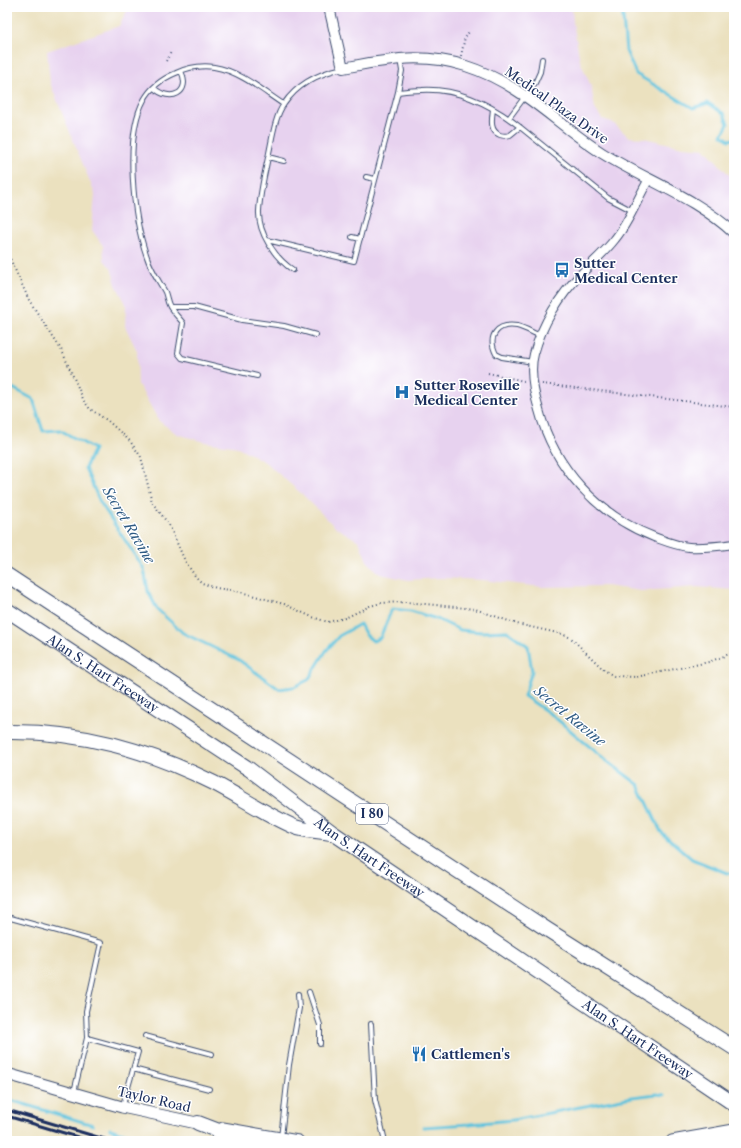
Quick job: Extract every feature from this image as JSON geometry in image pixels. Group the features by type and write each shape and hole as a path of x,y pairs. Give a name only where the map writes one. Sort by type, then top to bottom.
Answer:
{"highway":[{"name":"I 80","path":"7,575 548,930 734,1048"},
{"name":"Alan S. Hart Freeway","path":"7,610 249,769 332,833 734,1104"},
{"path":"7,732 48,733 84,738 113,744 144,753 215,783 296,827 332,833"},
{"path":"198,1123 245,1141"}],"main road":[{"name":"Taylor Road","path":"7,1074 122,1107 198,1123 298,1141"},
{"path":"672,1141 734,1130"}],"street":[{"path":"330,7 343,68"},
{"name":"Medical Plaza Drive","path":"343,68 400,59 438,59 460,63 485,72 508,84 602,153 699,205 734,233"},
{"path":"649,179 626,224 615,240 570,286 550,316 541,336 533,362 533,383 536,400 542,423 556,454 592,499 607,510 624,522 646,534 672,544 704,547 734,544"}],"lane":[{"path":"267,240 354,261 398,92 402,71 400,59"},
{"path":"508,118 535,83 540,72 542,59"},
{"path":"257,376 182,358 178,353 183,323 170,307 166,294 153,271 147,257 139,222 134,184 133,160 135,127 145,98 154,88 166,77 189,67 216,67 236,74 283,104"},
{"path":"293,270 272,250 264,233 259,212 273,135 283,104 304,83 330,71 343,68"},
{"path":"154,88 168,96 181,91 184,87 184,80 181,71"},
{"path":"398,92 424,90 446,92 466,97 493,109 520,127 608,198 633,211"},
{"path":"493,109 491,121 494,131 497,134 509,136 520,127"},
{"path":"268,157 284,161"},
{"path":"366,177 375,179"},
{"path":"352,237 360,239"},
{"path":"170,307 194,308 242,320 284,326 316,335"},
{"path":"533,362 502,357 496,354 492,342 495,331 501,327 518,326 541,336"},
{"path":"7,917 101,943 86,1011 87,1038 73,1093"},
{"path":"309,992 320,1025 320,1044"},
{"path":"281,1138 289,1065 299,1008 298,994"},
{"path":"371,1024 375,1100 385,1141"},
{"path":"145,1036 212,1054"},
{"path":"87,1038 138,1052 122,1107"},
{"path":"133,1069 209,1089"}],"path":[{"path":"460,63 465,37 469,32"},
{"path":"166,61 171,52"},
{"path":"7,252 29,300 62,351 84,401 90,409 108,421 130,441 141,457 152,502 169,525 185,561 195,576 202,583 216,588 237,591 284,604 312,617 328,622 345,618 370,606 381,603 406,602 474,609 517,624 562,634 571,638 604,670 614,676 636,678 709,662 734,652"},
{"path":"488,373 551,386 734,407"}],"shaded area":[{"path":"129,7 572,7 573,22 580,61 591,86 595,109 602,119 612,122 629,137 644,138 683,147 705,149 734,180 734,590 696,587 641,591 606,586 542,587 482,580 441,578 408,580 380,574 367,561 359,541 335,527 303,495 265,462 238,447 205,442 177,434 159,421 138,384 137,351 125,326 126,304 116,285 111,268 104,260 103,246 92,230 95,194 50,83 47,51 119,26"}],"waterway":[{"path":"622,7 626,51 636,74 693,108 708,103 724,114 728,124 722,135 729,140 734,139"},
{"name":"Secret Ravine","path":"7,385 33,399 43,431 60,430 94,449 85,468 100,502 144,569 148,591 157,609 183,633 239,660 279,689 294,687 308,680 326,651 339,636 360,624 366,635 373,641 380,638 392,609 411,611 437,619 460,630 482,632 507,631 528,646 532,671 524,696 552,715 603,758 639,785 661,832 692,859 727,873 734,873"},
{"path":"423,1127 513,1120 632,1097 657,1094 664,1095"},
{"path":"7,1099 93,1125"},
{"path":"110,1129 149,1141"}],"railway":[{"path":"7,1110 111,1141"},
{"path":"7,1116 91,1141"}],"place":[{"name":"Sutter Medical Center","path":"562,270"},
{"name":"Sutter Roseville Medical Center","path":"402,392"},
{"name":"Cattlemen's","path":"419,1054"}]}
